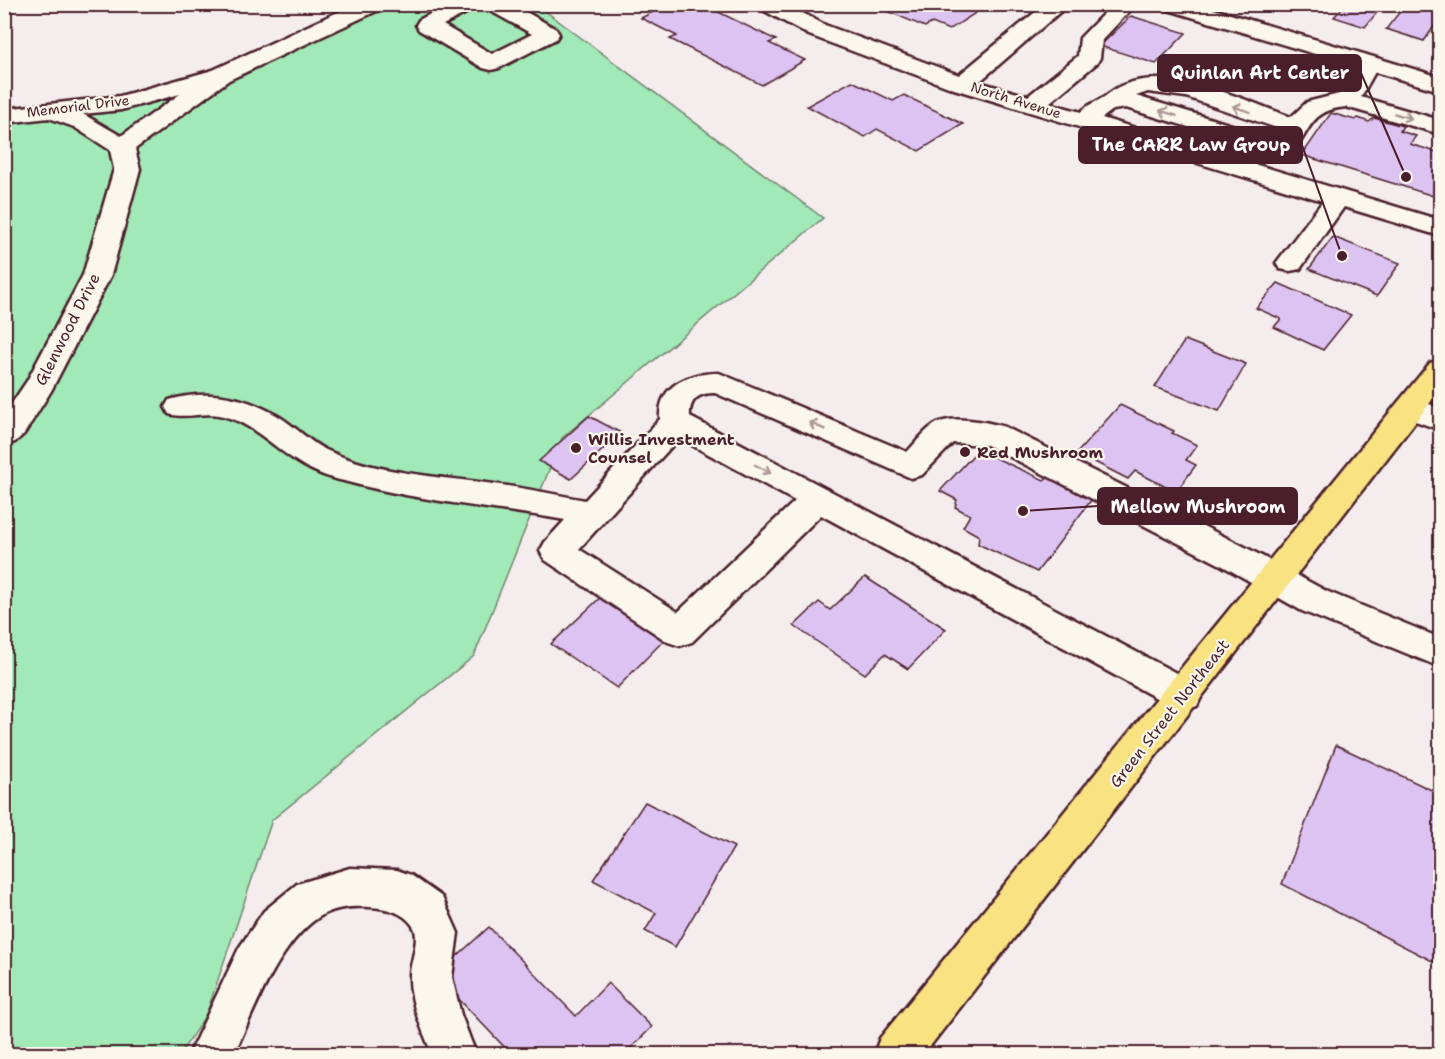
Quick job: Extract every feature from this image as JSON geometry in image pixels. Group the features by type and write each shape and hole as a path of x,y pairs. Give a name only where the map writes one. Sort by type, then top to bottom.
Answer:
{"highway":[{"name":"Green Street Northeast","path":"896,1054 1184,695 1274,579 1425,414 1440,370"}],"street":[{"path":"4,99 49,110 82,122 122,147 221,75 373,4"},
{"path":"466,4 427,25 491,63 548,34 495,4"},
{"path":"962,84 1059,4"},
{"path":"1032,105 1089,58 1091,38 1126,4"},
{"path":"1178,5 1440,84"},
{"name":"North Avenue","path":"779,6 817,30 962,84 1440,228"},
{"path":"1347,100 1368,63"},
{"name":"Memorial Drive","path":"4,116 121,103 221,75"},
{"path":"1087,121 1095,109 1124,91 1158,85 1198,94 1296,127"},
{"path":"1112,100 1128,100 1284,149"},
{"path":"1268,176 1296,127 1311,108 1326,101 1347,100 1440,127"},
{"name":"Glenwood Drive","path":"7,429 40,384 97,275 127,169 122,147"},
{"path":"1290,263 1339,197"},
{"path":"1184,695 675,422 672,409 681,392 702,382 718,382 911,467 945,432 970,431 994,435 1314,601 1440,653"},
{"path":"180,406 222,404 266,423 313,457 344,470 412,485 503,497 591,513"},
{"path":"675,422 556,551 680,632 818,498"},
{"path":"211,1054 254,963 279,925 312,898 350,887 397,889 427,911 437,933 431,977 439,1015 454,1054"}],"green space":[{"path":"366,5 537,5 823,218 562,438 474,656 272,820 206,1015 180,1054 5,1054 5,122 120,112"}],"building":[{"path":"668,4 702,4 776,40 769,43 805,60 762,85 670,39 677,36 641,18"},
{"path":"883,4 978,4 985,7 949,30 932,23 925,27 887,11 892,8"},
{"path":"1267,4 1296,4 1289,11"},
{"path":"1346,4 1384,4 1365,27 1334,17"},
{"path":"1406,4 1415,4 1440,12 1440,18 1424,41 1386,29"},
{"path":"1131,16 1186,33 1156,64 1100,46"},
{"path":"852,81 893,101 904,95 963,124 919,151 877,129 865,137 807,106"},
{"path":"1331,113 1369,122 1374,118 1403,126 1400,131 1416,136 1410,144 1440,153 1440,198 1302,155"},
{"path":"1333,237 1400,263 1377,296 1309,269"},
{"path":"1278,283 1351,315 1323,350 1274,327 1281,319 1256,308"},
{"path":"1185,340 1246,364 1219,411 1155,387"},
{"path":"1120,405 1174,431 1172,433 1197,445 1186,460 1196,465 1176,492 1135,471 1128,479 1077,453"},
{"path":"589,416 621,433 571,479 539,461"},
{"path":"978,450 1044,480 1052,474 1095,495 1037,572 978,544 979,536 963,527 970,515 955,507 957,500 940,491"},
{"path":"865,577 946,629 908,669 885,654 865,674 794,626 819,602 830,610"},
{"path":"603,595 668,636 617,688 551,644"},
{"path":"1336,745 1440,794 1440,965 1282,884"},
{"path":"645,802 734,847 675,947 645,931 656,913 593,880"},
{"path":"489,927 576,1016 608,983 652,1027 625,1054 511,1054 436,975"}],"place":[{"name":"Quinlan Art Center","path":"1406,177"},
{"name":"The CARR Law Group","path":"1342,256"},
{"name":"Willis Investment Counsel","path":"576,448"},
{"name":"Red Mushroom","path":"965,452"},
{"name":"Mellow Mushroom","path":"1023,511"}]}
